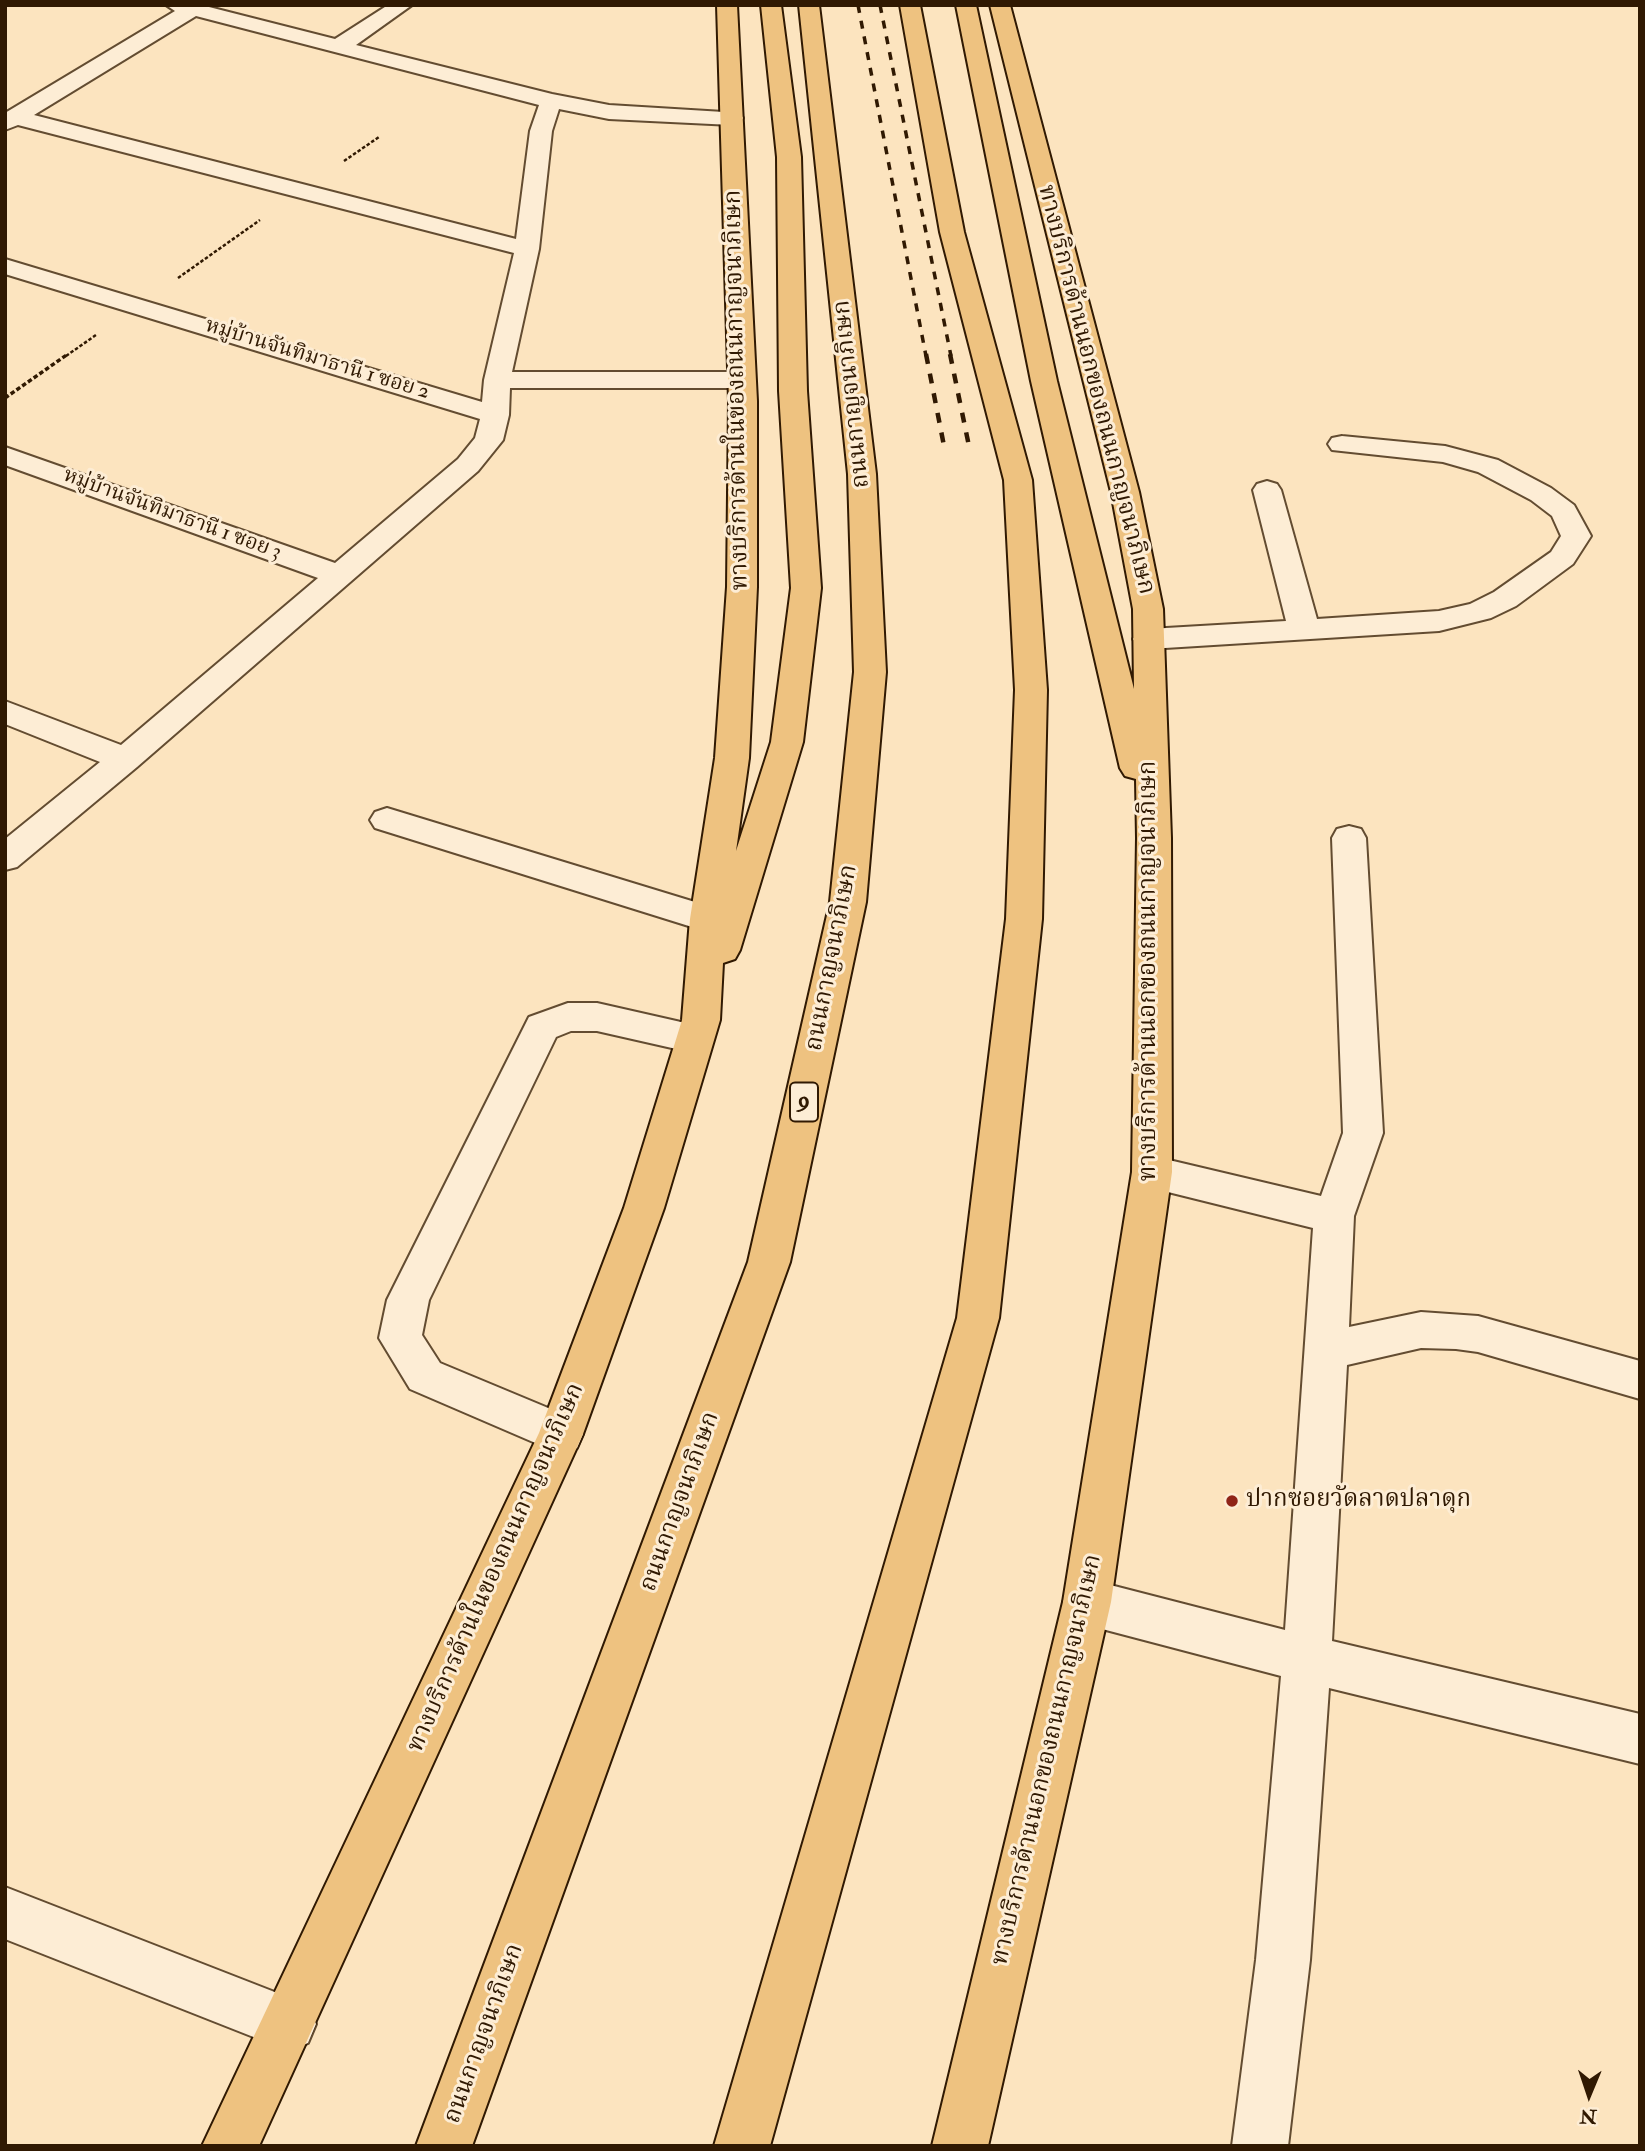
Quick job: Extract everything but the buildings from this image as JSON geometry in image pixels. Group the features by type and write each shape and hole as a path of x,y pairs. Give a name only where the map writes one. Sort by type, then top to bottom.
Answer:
{"main road":[{"name":"ทางบริการด้านในของถนนกาญจนาภิเษก","path":"230,2146 561,1434 644,1208 697,1030 708,919 733,745 742,587 742,380 727,5"},
{"path":"697,1030 787,742 806,588 793,391 789,157 771,5"},
{"name":"ถนนกาญจนาภิเษก","path":"444,2146 769,1262 848,902 870,672 862,474 809,5"},
{"path":"742,2146 978,1318 1024,919 1031,690 1018,480 952,232 910,5"},
{"path":"967,5 1044,381 1154,838"},
{"name":"ทางบริการด้านนอกของถนนกาญจนาภิเษก","path":"960,2146 1087,1602 1152,1172 1154,838 1148,609 1125,492 1000,5"}],"street":[{"path":"338,47 402,5"},
{"path":"10,120 190,7 551,101 609,112 732,117"},
{"path":"5,858 125,759 468,465 489,440 495,415 498,380 527,250 541,131 551,101"},
{"path":"10,120 527,250"},
{"name":"หมู่บ้านจันทิมาธานี 1 ซอย 2","path":"5,266 495,415"},
{"path":"498,380 742,380"},
{"path":"1149,639 1439,621 1480,611 1505,599 1562,558 1576,536 1564,511 1541,494 1488,466 1445,454 1342,444"},
{"name":"หมู่บ้านจันทิมาธานี 1 ซอย 3","path":"5,455 339,575"},
{"path":"1266,489 1304,629"},
{"path":"5,712 125,759"},
{"path":"387,820 708,919"},
{"path":"1260,2146 1283,1960 1307,1659 1334,1216 1363,1133 1349,838"},
{"path":"561,1434 425,1376 400,1338 408,1300 542,1027 568,1017 597,1017 697,1030"},
{"path":"1152,1172 1334,1216"},
{"path":"1326,1346 1350,1346 1421,1330 1456,1331 1478,1334 1640,1380"},
{"path":"1087,1602 1640,1740"},
{"path":"5,1913 289,2024"}],"path":[{"path":"5,398 379,137"}],"railway":[{"path":"858,5 926,356"},
{"path":"880,5 951,356"},
{"path":"926,354 945,451"},
{"path":"950,354 970,451"}],"place":[{"name":"ปากซอยวัดลาดปลาดุก","path":"1232,1501"}]}
